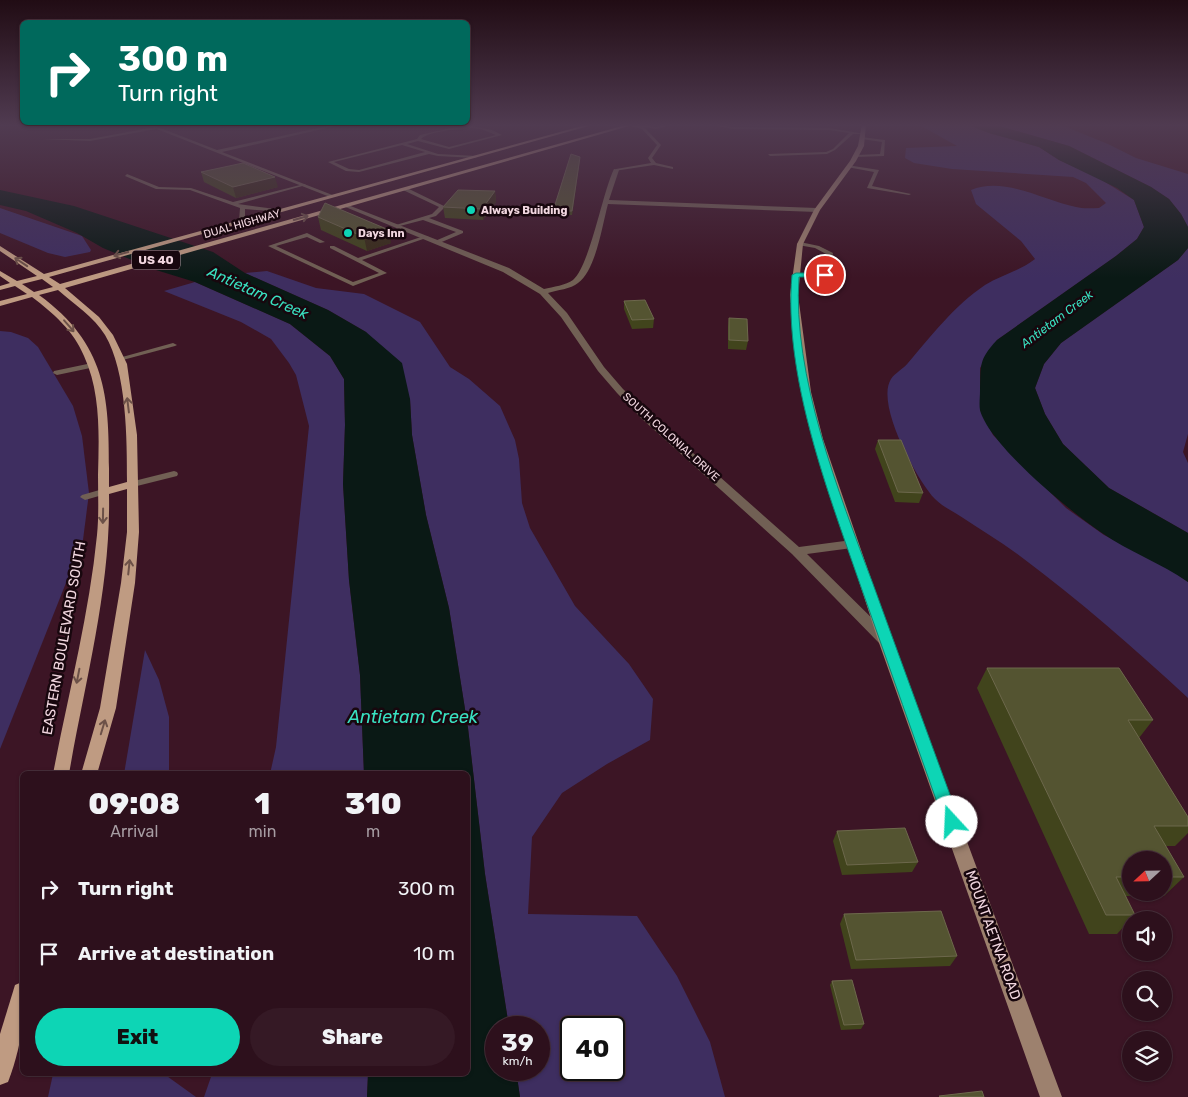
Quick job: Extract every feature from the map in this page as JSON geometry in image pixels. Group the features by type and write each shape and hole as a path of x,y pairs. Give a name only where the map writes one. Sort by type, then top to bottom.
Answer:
{"main road":[{"name":"DUAL HIGHWAY","path":"0,288 407,175"},
{"name":"DUAL HIGHWAY","path":"0,304 454,175"},
{"path":"0,248 59,288 96,318 109,335 119,358 127,393 132,435 133,532 128,582 108,708 90,771"},
{"name":"EASTERN BOULEVARD SOUTH","path":"0,273 16,283 68,324 82,342 92,365 101,400 104,442 102,540 95,591 62,771"},
{"path":"103,492 133,484"},
{"path":"0,1074 20,999"}],"street":[{"path":"279,175 332,196"},
{"path":"542,292 574,282 581,276 588,264 614,175"},
{"name":"MOUNT AETNA ROAD","path":"843,175 817,210 800,244 794,295 806,392 818,439 885,640 1051,1097"},
{"path":"605,202 817,210"},
{"name":"SOUTH COLONIAL DRIVE","path":"346,206 506,270 542,292 564,315 601,369 620,391 645,416 796,551 885,640"},
{"path":"796,551 852,544"}],"lane":[{"path":"130,175 158,188 191,189 243,207 280,210"},
{"path":"876,175 869,188 910,194"},
{"path":"234,203 304,185"},
{"path":"398,226 434,215 442,207 405,189"},
{"path":"242,221 243,207"},
{"path":"423,218 461,232 437,242"},
{"path":"322,242 307,235 272,246 353,284 384,273 332,247"},
{"path":"356,260 426,237"},
{"path":"796,275 825,275 831,254 817,247 800,244"},
{"path":"119,358 173,345"},
{"path":"57,373 92,365"},
{"path":"133,484 174,474"},
{"path":"84,497 103,492"}],"shaded area":[{"path":"1046,175 1093,175 1097,177 1134,200 1144,227 1137,239 1116,256 997,340 980,368 980,410 993,435 1066,508 1104,535 1168,568 1188,582 1188,698 1064,590 1005,546 938,502 918,476 909,459 893,423 889,406 888,391 891,379 908,363 954,311 985,285 1023,267 1035,259 1021,241 976,204 971,190 984,186 1010,187 1082,208 1099,208 1106,203 1086,183 1073,177"},
{"path":"1127,175 1188,175 1188,227 1181,214 1169,199"},
{"path":"0,208 82,236 91,250 90,252 65,257 48,253 0,233"},
{"path":"1188,248 1188,434 1183,452 1188,463 1188,533 1109,488 1063,444 1045,414 1035,388 1044,364 1061,343 1178,260"},
{"path":"267,271 316,288 364,294 420,322 450,367 469,379 500,406 515,440 519,459 522,503 530,528 575,606 629,664 653,699 650,740 607,764 562,793 532,837 528,914 637,916 677,976 710,1042 725,1097 520,1097 518,1081 550,1081 550,1016 507,1016 485,874 468,728 449,608 426,515 412,435 410,399 366,332 328,310 245,273"},
{"path":"195,282 290,324 330,356 344,379 343,484 349,580 360,675 364,771 271,771 276,747 309,426 296,375 271,339 241,322 164,291"},
{"path":"0,331 11,332 28,338 38,347 73,406 82,436 89,493 83,540 0,749"},
{"path":"145,650 159,680 169,717 169,771 125,771"},
{"path":"53,1076 167,1076 196,1097 48,1097"},
{"path":"211,1076 368,1076 367,1097 204,1097"}],"water":[{"name":"Antietam Creek","path":"1090,175 1127,175 1169,199 1181,214 1188,227 1188,248 1178,260 1061,343 1044,364 1035,388 1045,414 1063,444 1109,488 1188,533 1188,582 1112,540 1053,495 999,441 987,425 980,410 980,375 982,364 986,353 997,340 1116,256 1137,239 1144,227 1134,200 1117,188"},
{"name":"Antietam Creek","path":"0,190 74,206 213,252 245,273 328,310 366,332 402,363 410,399 412,435 426,515 449,608 468,728 485,874 507,1016 485,1016 485,1081 518,1081 520,1097 367,1097 368,1076 470,1076 470,771 364,771 360,675 349,580 343,484 344,379 330,356 290,324 195,282 156,270 103,248 77,233 26,211 0,205"}],"building":[{"path":"208,175 271,175 275,177 233,187"},
{"path":"564,175 577,175 572,211 553,211"},
{"path":"458,190 495,191 482,209 443,207"},
{"path":"325,203 389,230 364,237 318,217"},
{"path":"645,300 654,319 632,320 624,301"},
{"path":"729,318 747,319 748,341 729,340"},
{"path":"878,440 901,440 923,493 898,492"},
{"path":"987,668 1119,668 1153,720 1128,720 1188,817 1188,826 1154,826 1169,851 1122,851 1122,877 1116,877 1122,889 1122,901 1128,901 1133,911 1122,911 1122,915 1106,915"},
{"path":"905,828 918,862 847,865 837,831"},
{"path":"1172,857 1184,877 1172,877"},
{"path":"941,911 957,956 856,960 844,914"},
{"path":"852,980 864,1024 844,1025 832,981"},
{"path":"982,1091 984,1097 939,1096"}],"place":[{"name":"Always Building","path":"471,210"},
{"name":"Days Inn","path":"348,233"}],"route":[{"path":"825,275 796,275 794,295 806,392 818,439 852,544 952,822"}]}
